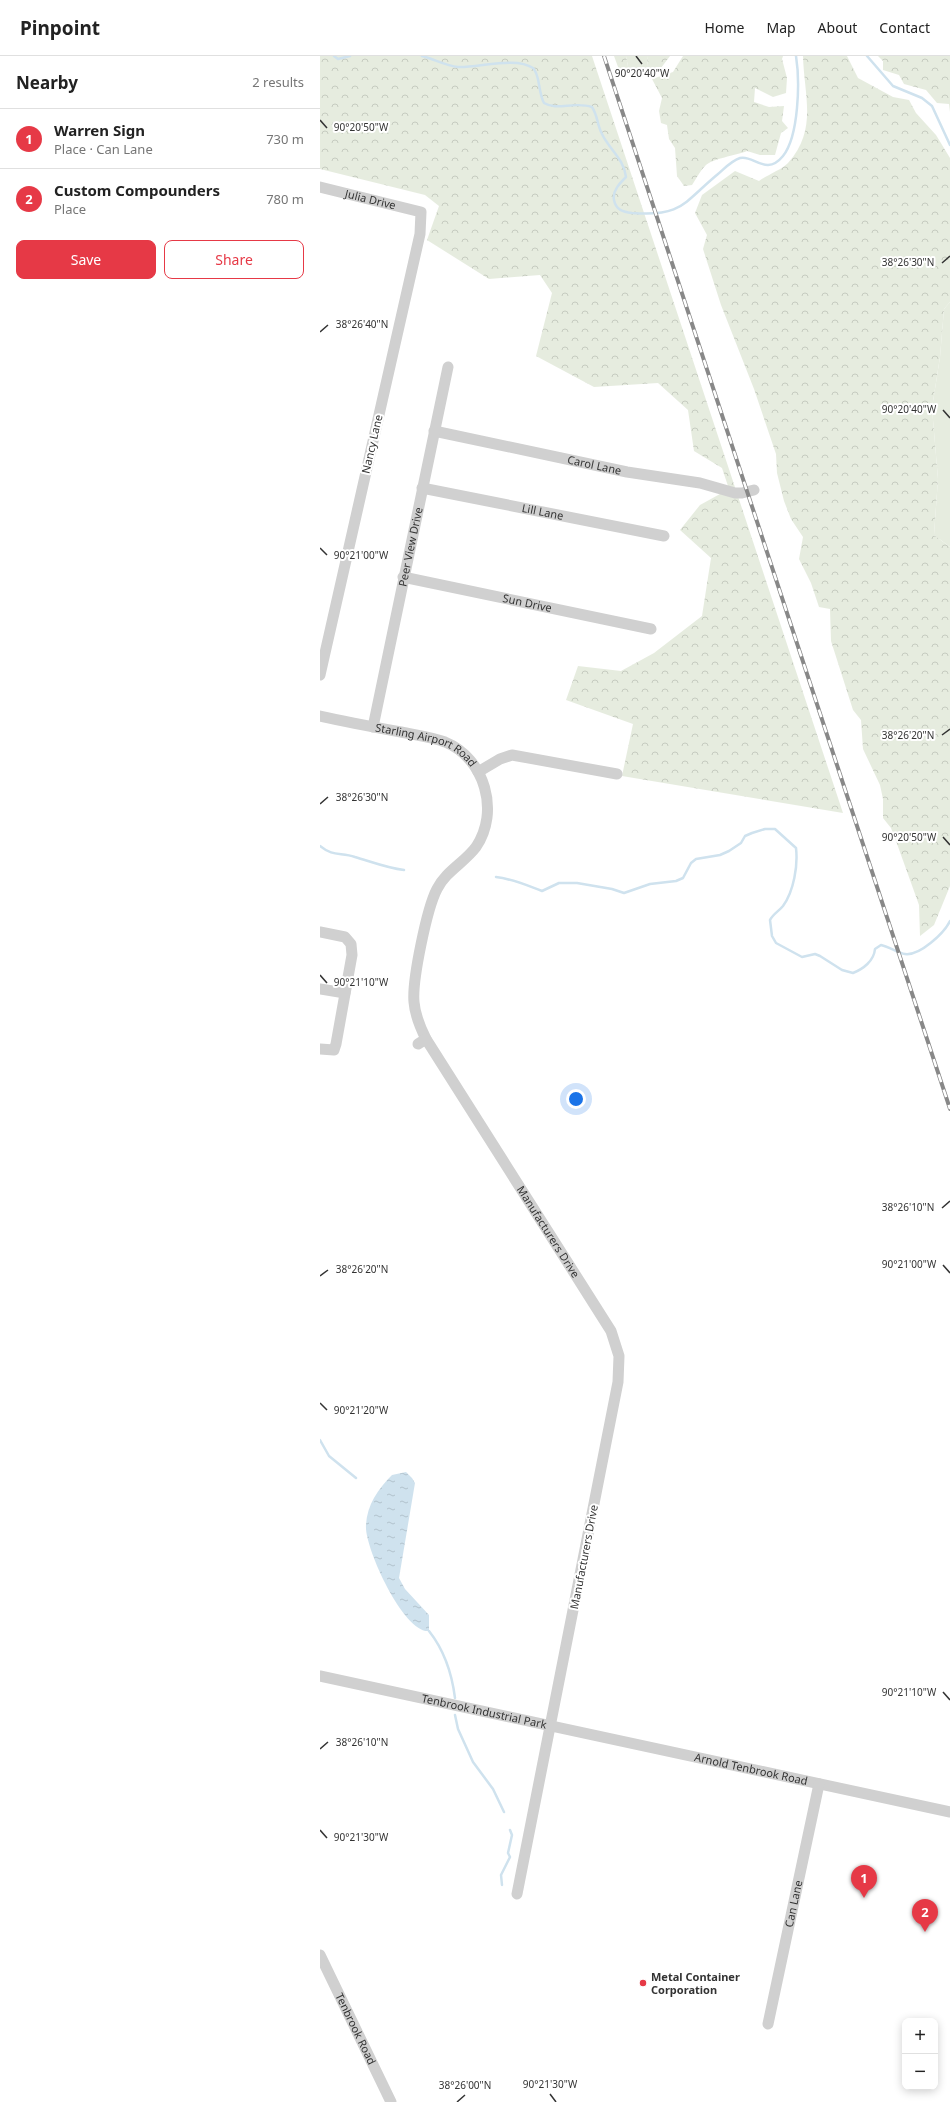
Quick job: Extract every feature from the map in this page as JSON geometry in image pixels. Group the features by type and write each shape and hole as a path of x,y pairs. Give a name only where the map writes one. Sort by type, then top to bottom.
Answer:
{"street":[{"name":"Julia Drive","path":"320,187 421,212"},
{"name":"Nancy Lane","path":"320,675 420,234 421,212"},
{"name":"Peer View Drive","path":"373,727 403,577 448,367"},
{"name":"Carol Lane","path":"434,431 628,472 700,483 735,493 754,490"},
{"name":"Lill Lane","path":"422,488 664,536"},
{"name":"Sun Drive","path":"403,577 652,629"},
{"name":"Starling Airport Road","path":"320,716 445,742 466,756 478,772 500,759 512,755 617,774"},
{"name":"Manufacturers Drive","path":"478,772 485,787 487,799 488,813 485,828 473,851 446,876 436,892 431,904 418,966 414,991 414,1007 422,1041 608,1327 616,1344 619,1356 619,1377 552,1726"},
{"path":"320,932 345,937 351,944 352,954 334,1050 320,1049"},
{"path":"320,989 345,993"},
{"name":"Tenbrook Industrial Park","path":"320,1676 387,1688 552,1726 517,1894"},
{"name":"Arnold Tenbrook Road","path":"552,1726 950,1812"},
{"name":"Can Lane","path":"768,2024 819,1784"},
{"name":"Tenbrook Road","path":"320,1955 391,2102"}],"green space":[{"path":"320,56 592,56 843,813 622,776 633,724 566,700 578,666 621,671 654,653 702,616 711,558 680,530 700,505 729,489 722,468 694,451 688,410 658,383 594,387 536,356 552,293 540,275 489,279 427,240 439,206 425,195 320,169"},
{"path":"614,56 626,56 629,72 624,76 621,75"},
{"path":"626,56 647,56 648,67 629,72"},
{"path":"647,56 670,56 658,72 648,67"},
{"path":"683,56 783,56 782,59 787,78 786,93 773,97 755,88 754,102 769,107 784,106 782,121 788,128 781,133 775,155 760,155 747,151 713,161 705,166 692,185 684,186 677,176 675,148 669,139 667,125 661,123 659,111 662,98 652,79 673,72"},
{"path":"803,56 847,56 858,78 893,97 909,100 916,113 936,135 950,158 950,302 944,309 940,357 932,408 938,479 934,535 950,547 950,886 934,925 920,936 919,905 891,828 883,818 883,799 880,785 863,749 861,720 853,710 831,641 830,609 819,607 811,583 799,559 803,537 791,519 784,501 777,473 776,454 754,389 721,305 703,249 707,235 695,213 702,195 735,171 759,181 785,166 797,150 803,138 807,112"},
{"path":"878,56 950,56 950,112 949,104 937,103 926,90 904,84 899,75 883,70 883,61"},
{"path":"950,302 950,547 934,535 938,479 932,408 940,357 944,309"}],"water":[{"path":"406,1472 415,1483 399,1578 405,1589 429,1615 429,1631 419,1628 408,1619 398,1605 378,1569 367,1536 367,1518 374,1498 392,1475"}],"waterway":[{"path":"334,56 338,59 350,56"},
{"path":"422,56 458,67 497,63 517,63 526,65 533,68 537,74 544,103 554,106 585,105 592,107 602,134 608,145 619,159 625,171 626,177 614,193 616,206 620,210 626,212 649,214 662,213 681,206 737,159 745,158 765,165 771,165 783,156 792,135 797,108 798,79 796,56"},
{"path":"867,56 893,86 922,98 932,106 950,145"},
{"path":"496,877 514,881 542,891 559,883 577,883 612,889 624,893 650,884 676,881 683,878 691,863 696,859 720,855 741,843 745,836 765,829 775,829 796,848 796,862 794,878 787,900 770,920 772,936 776,943 802,957 815,954 842,970 853,973 867,964 873,957 875,949 881,945 905,954 911,954 924,948 943,932 950,921"},
{"path":"320,846 329,852 404,870"},
{"path":"320,1440 329,1456 356,1478"},
{"path":"429,1631 443,1654 452,1680 455,1698"},
{"path":"455,1715 458,1729 473,1762 493,1789 504,1812"},
{"path":"502,1885 501,1875 510,1857 508,1853 512,1835 510,1830"}],"railway":[{"path":"604,56 950,1109"}],"place":[{"name":"Warren Sign","path":"864,1898"},
{"name":"Custom Compounders","path":"925,1932"},
{"name":"Metal Container Corporation","path":"643,1983"}]}
